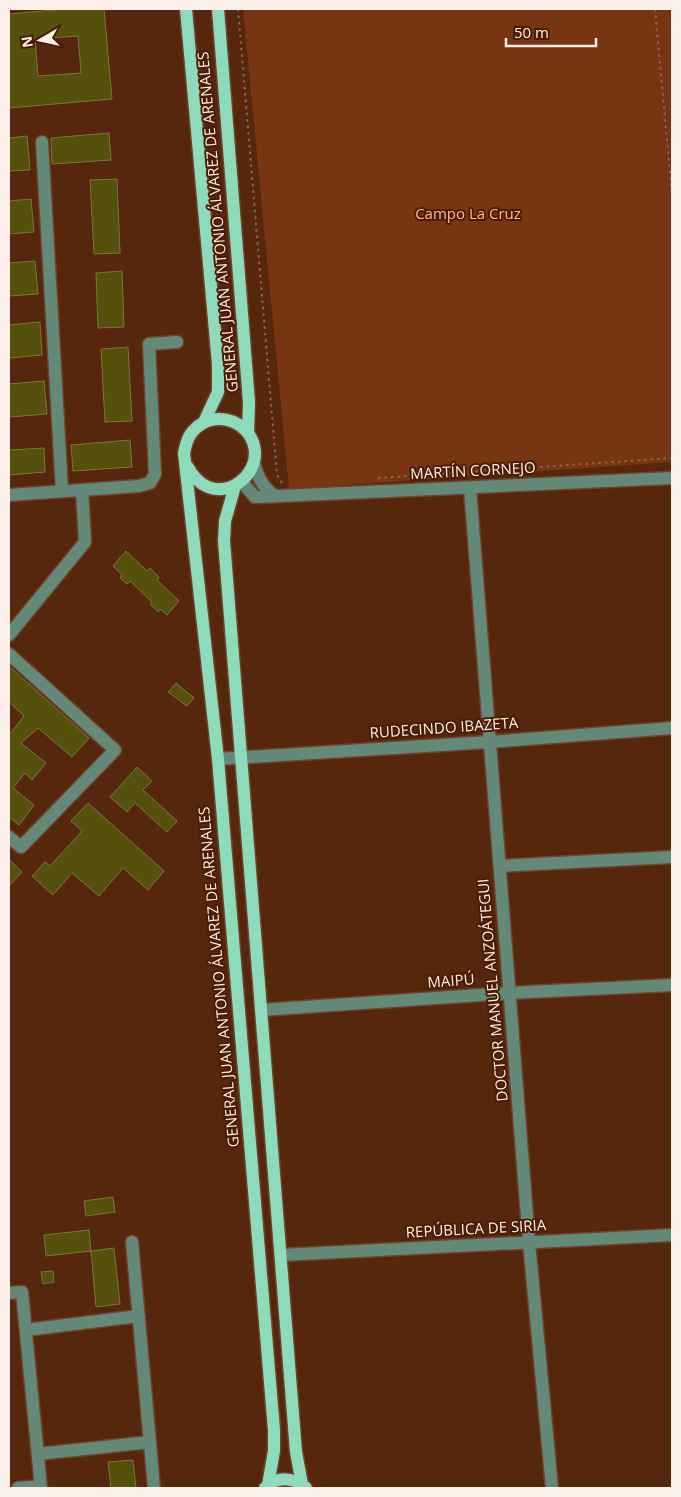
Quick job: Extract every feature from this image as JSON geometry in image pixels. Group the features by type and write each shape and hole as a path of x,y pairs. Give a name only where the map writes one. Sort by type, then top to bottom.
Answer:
{"main road":[{"name":"GENERAL JUAN ANTONIO ÁLVAREZ DE ARENALES","path":"186,9 218,364 218,392 204,422 194,430 187,440 184,453 187,466 218,759 274,1430 274,1451 266,1487"},
{"name":"GENERAL JUAN ANTONIO ÁLVAREZ DE ARENALES","path":"218,9 249,402 248,433 253,442 255,452 254,463 247,476 238,483 225,521 224,541 282,1255 296,1452 304,1486"},
{"path":"204,422 215,418 226,419 234,422 248,433"},
{"path":"187,466 197,480 206,487 221,489 238,483"},
{"name":"GENERAL JUAN ANTONIO ÁLVAREZ DE ARENALES","path":"266,1487 284,1479 294,1480 304,1486"}],"street":[{"path":"42,142 62,491"},
{"path":"9,494 139,486 150,483 155,474 149,344 177,342"},
{"path":"254,463 259,480 265,490 275,496"},
{"name":"MARTÍN CORNEJO","path":"238,483 255,497 672,478"},
{"name":"DOCTOR MANUEL ANZOÁTEGUI","path":"470,488 529,1242 552,1488"},
{"path":"9,635 85,542 82,490"},
{"path":"9,654 115,750 21,847 9,837"},
{"name":"RUDECINDO IBAZETA","path":"218,759 489,742 672,728"},
{"path":"500,866 672,857"},
{"name":"MAIPÚ","path":"261,1010 510,993 672,985"},
{"name":"REPÚBLICA DE SIRIA","path":"282,1255 672,1235"},
{"path":"132,1242 154,1488"},
{"path":"9,1292 22,1292 41,1487 18,1488"},
{"path":"26,1330 139,1316"},
{"path":"38,1454 150,1442"}],"path":[{"path":"238,9 277,475 280,482 284,484"},
{"path":"655,9 672,195"},
{"path":"374,478 672,458"}],"green space":[{"name":"Campo La Cruz","path":"243,9 671,9 672,462 289,489"}],"building":[{"path":"67,9 104,9 112,99 9,108 9,14","holes":["78,36 81,73 38,76 35,39"]},
{"path":"109,133 111,160 52,164 51,138"},
{"path":"27,136 30,170 9,171 9,138"},
{"path":"117,179 120,253 94,254 90,180"},
{"path":"31,199 34,232 9,234 9,201"},
{"path":"35,261 38,294 9,296 9,263"},
{"path":"122,271 124,327 98,328 96,273"},
{"path":"40,322 42,355 9,358 9,325"},
{"path":"128,347 132,421 105,422 101,349"},
{"path":"44,381 47,414 9,417 9,384"},
{"path":"130,440 132,467 73,471 71,445"},
{"path":"44,448 45,472 9,475 9,450"},
{"path":"126,551 147,571 150,568 159,577 157,580 179,601 167,615 160,609 158,612 150,604 152,602 130,581 127,584 120,578 122,575 113,566"},
{"path":"9,666 89,738 72,757 38,728 21,743 46,763 32,780 25,773 13,788 34,805 19,825 9,817 9,735 24,716 9,702"},
{"path":"176,683 194,698 187,706 168,692"},
{"path":"137,767 152,781 143,790 177,821 167,832 135,803 127,812 110,797"},
{"path":"88,803 164,871 148,890 123,868 99,896 72,873 53,895 32,876 45,862 50,866 82,831 71,821"},
{"path":"9,859 22,872 9,886"},
{"path":"113,1197 115,1212 86,1216 84,1201"},
{"path":"89,1230 91,1251 46,1256 44,1235"},
{"path":"114,1248 120,1304 96,1307 91,1251"},
{"path":"53,1271 54,1282 43,1284 41,1272"},
{"path":"133,1460 136,1488 111,1488 108,1462"}]}
